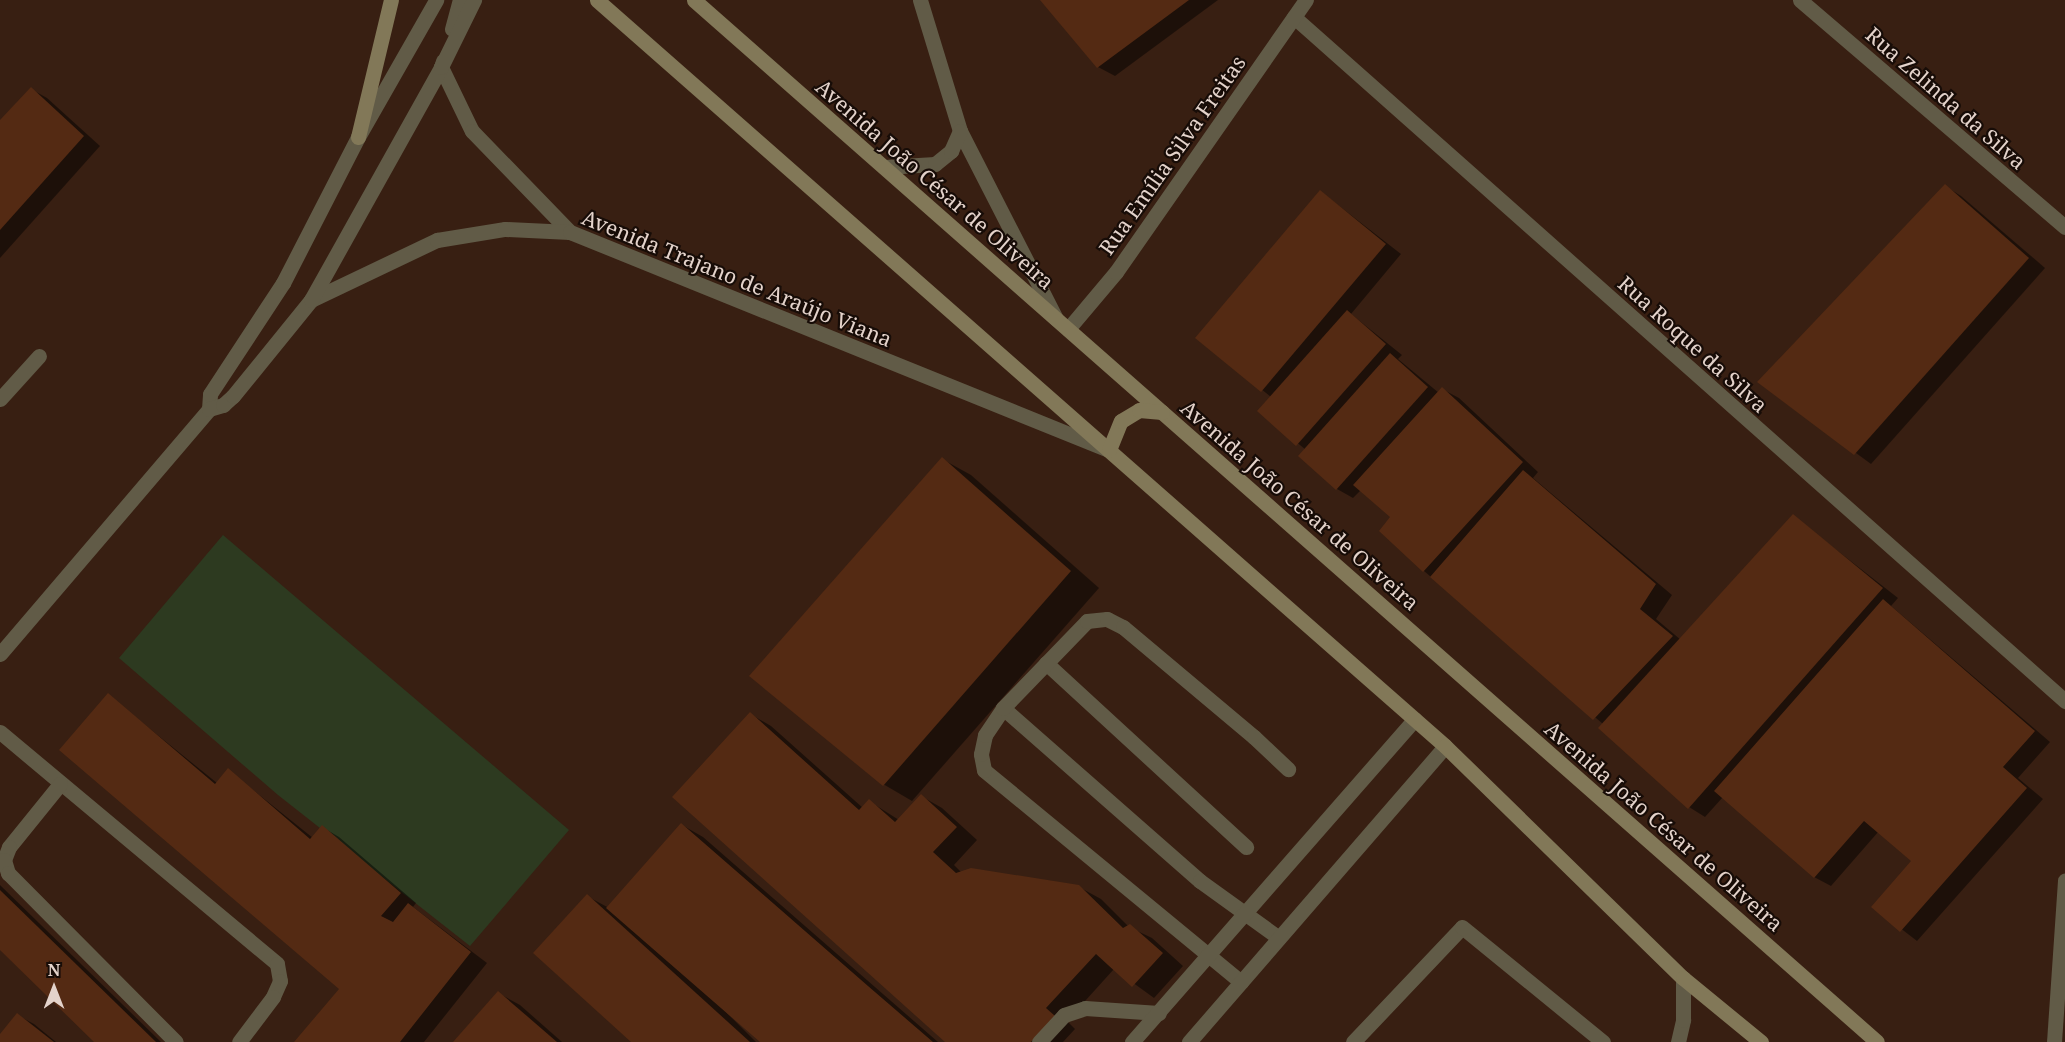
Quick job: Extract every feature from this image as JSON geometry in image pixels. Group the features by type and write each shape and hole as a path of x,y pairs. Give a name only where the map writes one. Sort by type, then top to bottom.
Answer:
{"main road":[{"path":"358,137 391,0"},
{"path":"597,0 1415,719 1683,978 1761,1042"},
{"name":"Avenida João César de Oliveira","path":"698,3 1877,1042"},
{"path":"1109,450 1121,421 1138,410 1162,412"}],"street":[{"name":"Avenida Trajano de Araújo Viana","path":"209,409 210,394 283,283 358,137 436,0"},
{"path":"460,0 441,67 472,131 570,231"},
{"name":"Avenida Trajano de Araújo Viana","path":"0,654 209,409 223,405 233,396 311,300 441,67 474,0"},
{"path":"920,0 960,131 1056,319"},
{"name":"Rua Emília Silva Freitas","path":"1068,329 1116,272 1306,0"},
{"name":"Rua Zelinda da Silva","path":"1800,0 2065,227"},
{"name":"Rua Roque da Silva","path":"1294,17 2065,701"},
{"path":"885,168 934,164 951,151 960,131"},
{"name":"Avenida Trajano de Araújo Viana","path":"311,300 436,240 505,229 570,231 1109,450"},
{"path":"0,399 39,356"},
{"path":"1241,982 984,770 981,754 985,735 1003,708 1087,621 1107,619 1132,634 1288,769"},
{"path":"1046,663 1246,847"},
{"path":"1003,708 1200,881 1279,938"},
{"path":"1132,1042 1415,719"},
{"path":"0,732 277,964 280,981 239,1042"},
{"path":"1190,1042 1445,746"},
{"path":"60,784 9,847 4,860 8,873 176,1042"},
{"path":"2054,1042 2065,880"},
{"path":"1353,1042 1462,927 1603,1042"},
{"path":"1678,1042 1683,1020 1683,978"},
{"path":"1039,1042 1064,1015 1085,1008 1159,1012"}],"green space":[{"path":"223,535 569,830 470,946 278,795 119,658"}],"building":[{"path":"1040,0 1189,0 1097,68"},
{"path":"31,87 84,136 0,230 0,120"},
{"path":"1945,184 2029,258 1854,455 1757,382"},
{"path":"1320,190 1386,244 1261,392 1195,338"},
{"path":"1347,310 1386,344 1296,446 1257,411"},
{"path":"1390,353 1428,387 1336,490 1298,456"},
{"path":"1442,387 1523,462 1423,572 1379,531 1390,517 1353,485"},
{"path":"942,457 1071,571 883,786 749,676"},
{"path":"1523,470 1656,584 1640,609 1673,636 1593,720 1430,577"},
{"path":"1793,514 1883,588 1688,809 1598,728"},
{"path":"1883,599 2035,731 2003,767 2027,788 1900,932 1871,907 1911,861 1864,821 1814,878 1714,791"},
{"path":"108,693 215,784 228,768 310,839 322,825 401,893 381,916 393,922 408,903 471,952 400,1042 294,1042 339,989 59,750"},
{"path":"750,712 859,810 869,799 895,822 921,794 957,827 933,852 956,873 971,868 1079,885 1123,928 1130,924 1163,953 1132,987 1096,954 1046,1008 1055,1016 1031,1042 945,1042 672,797"},
{"path":"681,823 933,1042 760,1042 606,908"},
{"path":"0,890 156,1042 94,1042 0,950"},
{"path":"587,894 750,1042 631,1042 533,953"},
{"path":"498,991 557,1042 453,1042"},
{"path":"17,1013 54,1042 0,1042 0,1034"}]}
